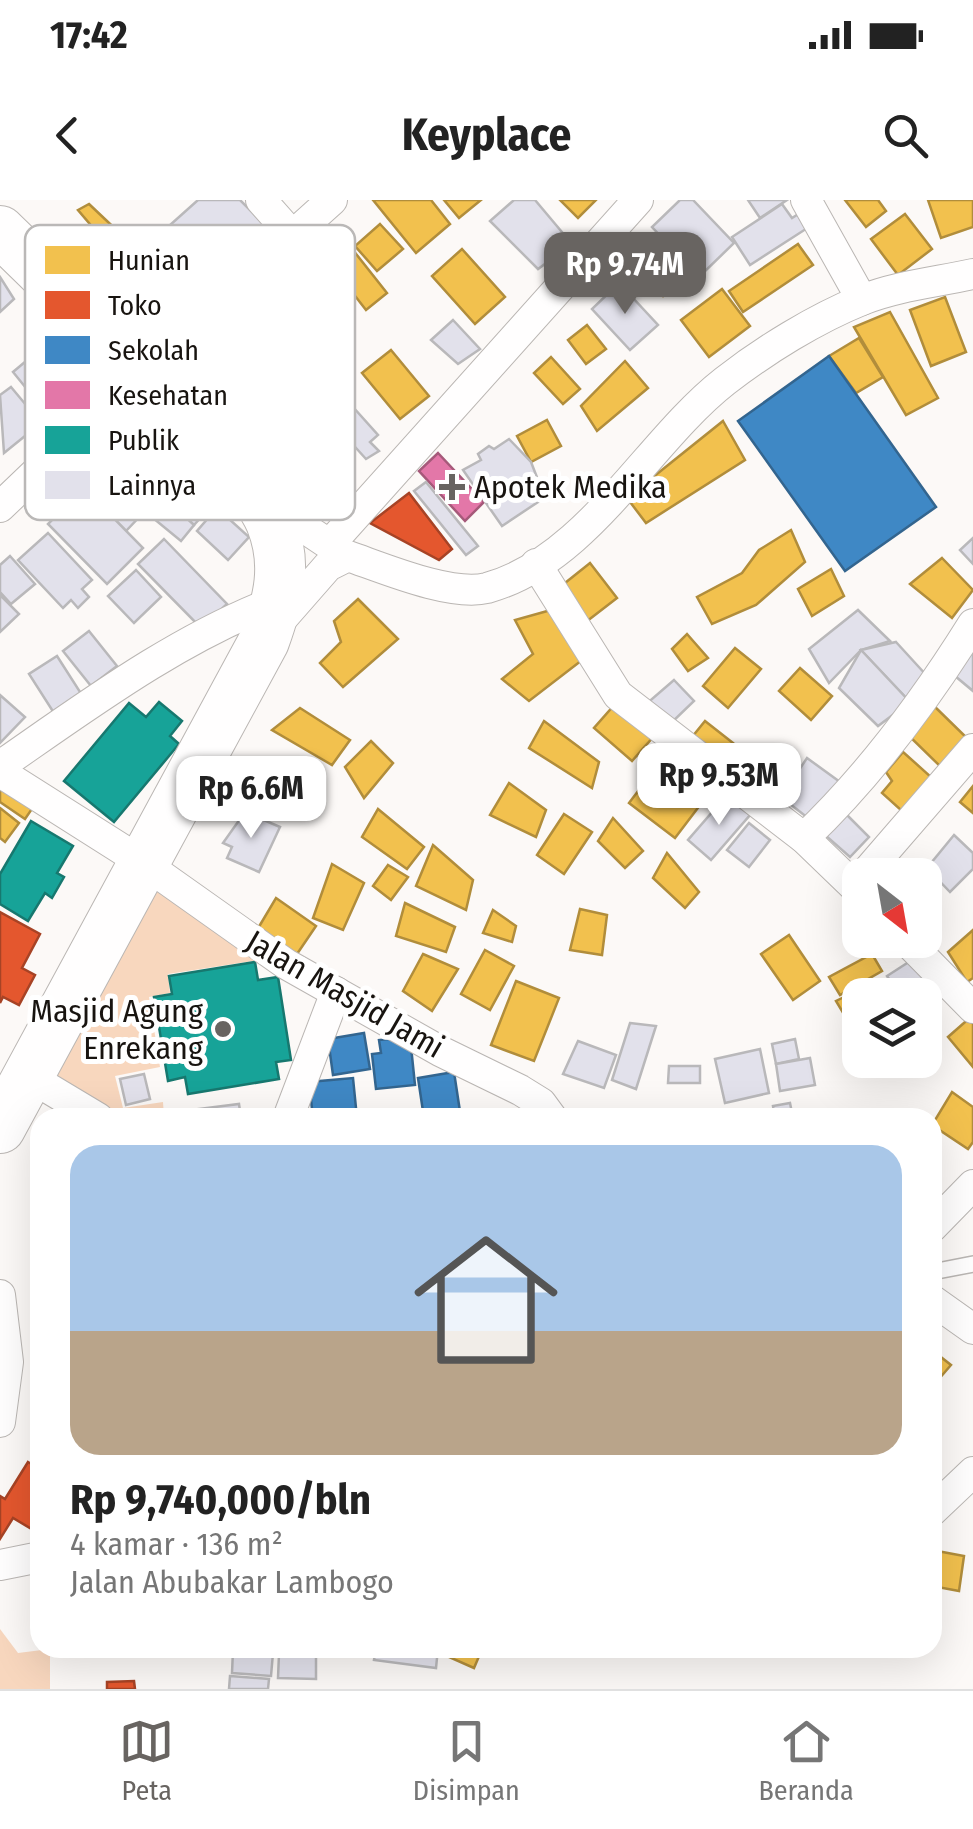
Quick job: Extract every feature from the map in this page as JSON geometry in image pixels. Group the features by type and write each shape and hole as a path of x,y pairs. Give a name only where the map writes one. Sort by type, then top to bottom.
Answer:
{"highway":[{"path":"0,231 25,255"},
{"path":"0,1128 275,604 269,520"}],"street":[{"path":"261,200 283,225"},
{"path":"303,225 332,200"},
{"path":"0,769 101,696 203,634 275,604 313,581 638,200"},
{"path":"806,200 862,300"},
{"path":"294,520 339,550 470,590 487,588 536,564 600,513 723,382 801,332 862,300 973,274"},
{"path":"0,507 25,483"},
{"path":"536,564 618,695 842,869"},
{"path":"804,838 837,807 917,708 973,624"},
{"path":"882,858 973,749"},
{"name":"Jalan Masjid Jami","path":"0,769 142,862 210,914 336,992 520,1090 544,1108"},
{"path":"924,958 973,1008"},
{"path":"292,1108 336,992"},
{"path":"28,1076 81,1108"},
{"path":"942,1217 973,1186"},
{"path":"0,1295 8,1362 0,1422"},
{"path":"942,1307 973,1329"},
{"path":"942,1501 973,1472"},
{"path":"0,1565 30,1559"}],"lane":[{"path":"942,1270 973,1264"}],"shaded area":[{"path":"145,869 266,959 168,974 170,993 149,997 160,1067 115,1076 123,1108 107,1108 43,1067"},
{"path":"163,1102 163,1108 123,1108"},
{"path":"0,1629 18,1653 30,1652 30,1658 50,1658 50,1689 0,1689"}],"building: Hunian":[{"path":"373,200 431,200 450,224 416,253"},
{"path":"444,200 481,200 459,218"},
{"path":"560,200 596,200 578,218"},
{"path":"845,200 878,200 886,211 866,227"},
{"path":"928,200 973,200 973,227 941,238"},
{"path":"89,204 111,225 91,225 78,210"},
{"path":"905,214 932,249 898,275 871,239"},
{"path":"380,224 403,249 377,271 355,246"},
{"path":"798,244 813,265 743,312 729,291"},
{"path":"658,245 686,272 663,296 635,269"},
{"path":"462,249 505,297 475,324 432,276"},
{"path":"355,253 387,293 366,310 355,296"},
{"path":"722,289 750,326 709,357 681,320"},
{"path":"945,297 966,352 931,366 910,310"},
{"path":"890,312 938,398 906,415 854,327"},
{"path":"587,325 606,349 586,364 568,340"},
{"path":"859,338 883,377 856,393 829,356"},
{"path":"391,350 429,396 400,419 362,373"},
{"path":"551,357 580,389 563,404 534,373"},
{"path":"625,361 648,388 597,431 581,406"},
{"path":"547,420 561,446 531,462 517,436"},
{"path":"723,421 745,460 646,523 627,498"},
{"path":"791,530 805,562 756,605 712,624 697,597 742,573 759,550"},
{"path":"942,558 973,590 952,618 910,584"},
{"path":"590,563 617,598 582,625 555,591"},
{"path":"831,569 844,596 812,616 798,589"},
{"path":"358,599 398,639 343,687 320,663 341,642 334,621"},
{"path":"551,610 586,657 529,701 502,679 533,654 515,620"},
{"path":"687,634 708,658 688,671 672,649"},
{"path":"735,648 761,669 728,708 703,686"},
{"path":"800,668 832,696 811,720 779,691"},
{"path":"616,703 654,736 632,761 594,728"},
{"path":"932,704 970,741 943,769 905,732"},
{"path":"300,708 350,740 332,765 272,730"},
{"path":"544,721 599,762 592,788 529,748"},
{"path":"705,721 733,743 717,764 688,742"},
{"path":"371,741 393,763 364,798 345,767"},
{"path":"903,752 931,777 902,811 882,793 892,781 886,772"},
{"path":"664,757 710,792 675,838 629,803"},
{"path":"0,781 36,803 25,819 0,802"},
{"path":"509,783 546,810 536,837 490,815"},
{"path":"973,786 973,813 960,802"},
{"path":"0,808 19,823 5,842 0,838"},
{"path":"378,809 424,847 407,869 362,837"},
{"path":"564,814 592,832 564,874 537,855"},
{"path":"613,818 643,851 625,868 598,841"},
{"path":"433,845 473,880 466,910 416,886"},
{"path":"667,853 699,892 685,908 653,878"},
{"path":"332,864 364,883 343,930 313,918"},
{"path":"388,865 408,877 391,900 373,886"},
{"path":"276,898 316,926 295,957 257,930"},
{"path":"405,903 455,927 446,952 396,936"},
{"path":"580,909 607,915 602,955 570,950"},
{"path":"493,910 516,926 512,942 483,933"},
{"path":"973,930 973,978 967,982 948,952"},
{"path":"789,935 820,981 793,1000 761,954"},
{"path":"485,950 514,966 490,1010 461,994"},
{"path":"423,954 458,969 432,1011 403,991"},
{"path":"865,958 874,958 882,971 870,978 842,978 840,995 829,977"},
{"path":"516,981 559,998 534,1061 491,1045"},
{"path":"973,1015 973,1067 948,1037"},
{"path":"952,1092 973,1107 973,1142 968,1149 942,1132 942,1108"},
{"path":"942,1358 951,1365 942,1375"},
{"path":"942,1552 964,1556 959,1591 942,1588"},
{"path":"451,1658 478,1658 474,1668"}],"building: Toko":[{"path":"409,493 452,549 439,560 370,523"},
{"path":"0,912 40,934 22,968 35,975 19,1005 3,997 0,1003"},
{"path":"30,1463 30,1528 13,1518 0,1539 0,1496 5,1499"},
{"path":"134,1681 135,1689 107,1689 107,1682"}],"building: Sekolah":[{"path":"829,356 936,507 845,571 738,421"},
{"path":"364,1033 370,1069 333,1075 328,1039"},
{"path":"410,1037 415,1085 376,1089 372,1054 381,1053 379,1040"},
{"path":"454,1072 459,1108 422,1108 418,1078"},
{"path":"353,1078 356,1108 312,1108 309,1082"}],"building: Kesehatan":[{"name":"Apotek Medika","path":"438,453 484,502 465,521 419,471"}],"building: Publik":[{"path":"159,702 182,721 170,736 179,744 114,822 64,781 129,703 146,717"},
{"path":"31,821 73,846 57,873 64,877 52,898 45,893 28,921 0,904 0,874"},
{"name":"Masjid Agung Enrekang","path":"255,962 258,980 278,977 291,1060 276,1062 279,1079 188,1094 185,1077 168,1081 154,997 172,994 169,976"}],"building: Lainnya":[{"path":"198,200 240,200 265,225 170,225"},
{"path":"514,200 535,200 572,244 538,269 490,221"},
{"path":"680,200 693,200 734,243 699,277 652,227"},
{"path":"748,200 787,200 760,218"},
{"path":"782,204 792,218 800,213 809,227 750,265 732,237"},
{"path":"0,277 14,299 0,312"},
{"path":"619,283 658,325 630,350 592,309"},
{"path":"453,320 480,349 458,364 431,340"},
{"path":"25,362 25,387 13,372"},
{"path":"11,387 25,404 25,436 4,453 0,395"},
{"path":"355,409 378,435 370,442 379,451 366,459 355,447"},
{"path":"509,439 531,462 538,480 530,487 538,502 502,526 463,470 481,460 478,454 489,446 494,449"},
{"path":"426,482 478,546 466,555 414,491"},
{"path":"52,520 115,520 143,548 107,584 48,524"},
{"path":"115,520 136,520 126,531"},
{"path":"155,520 189,520 194,525 181,541"},
{"path":"207,520 230,520 249,537 228,560 197,531"},
{"path":"48,533 92,580 82,589 89,597 78,608 71,600 63,608 18,560"},
{"path":"973,538 973,564 960,550"},
{"path":"164,539 227,604 201,628 138,564"},
{"path":"10,556 35,584 11,604 0,592 0,565"},
{"path":"136,570 161,597 134,623 108,596"},
{"path":"0,595 19,614 0,632"},
{"path":"858,610 890,641 861,650 829,683 809,649"},
{"path":"89,631 117,666 91,686 63,651"},
{"path":"973,638 973,691 949,671"},
{"path":"896,642 928,677 910,702 861,650"},
{"path":"861,650 910,702 878,726 839,688"},
{"path":"57,656 82,695 54,713 29,674"},
{"path":"674,680 694,701 666,728 645,705"},
{"path":"0,695 25,717 0,743"},
{"path":"764,749 789,773 776,792 746,763"},
{"path":"807,758 840,782 808,818 781,797"},
{"path":"727,795 750,815 711,860 688,840"},
{"path":"245,812 280,827 259,872 227,858 232,847 223,843"},
{"path":"845,813 869,837 850,857 825,835"},
{"path":"749,823 770,840 749,867 727,850"},
{"path":"954,835 973,853 973,869 950,892 942,884 942,858 935,858"},
{"path":"915,958 929,978 888,978"},
{"path":"630,1023 656,1026 636,1089 612,1080"},
{"path":"795,1039 799,1059 776,1064 772,1044"},
{"path":"578,1041 616,1055 604,1088 563,1074"},
{"path":"760,1049 769,1093 725,1103 715,1059"},
{"path":"810,1058 815,1085 780,1091 776,1064"},
{"path":"669,1066 700,1066 700,1083 668,1083"},
{"path":"144,1074 150,1099 126,1105 120,1079"},
{"path":"239,1104 240,1108 207,1108"},
{"path":"233,1658 273,1658 271,1676 232,1673"},
{"path":"279,1658 316,1658 316,1679 278,1678"},
{"path":"374,1658 437,1658 436,1668"},
{"path":"230,1676 269,1679 268,1689 229,1689"}],"place":[{"name":"Apotek Medika","path":"452,487"},
{"name":"Masjid Agung Enrekang","path":"223,1029"}]}
